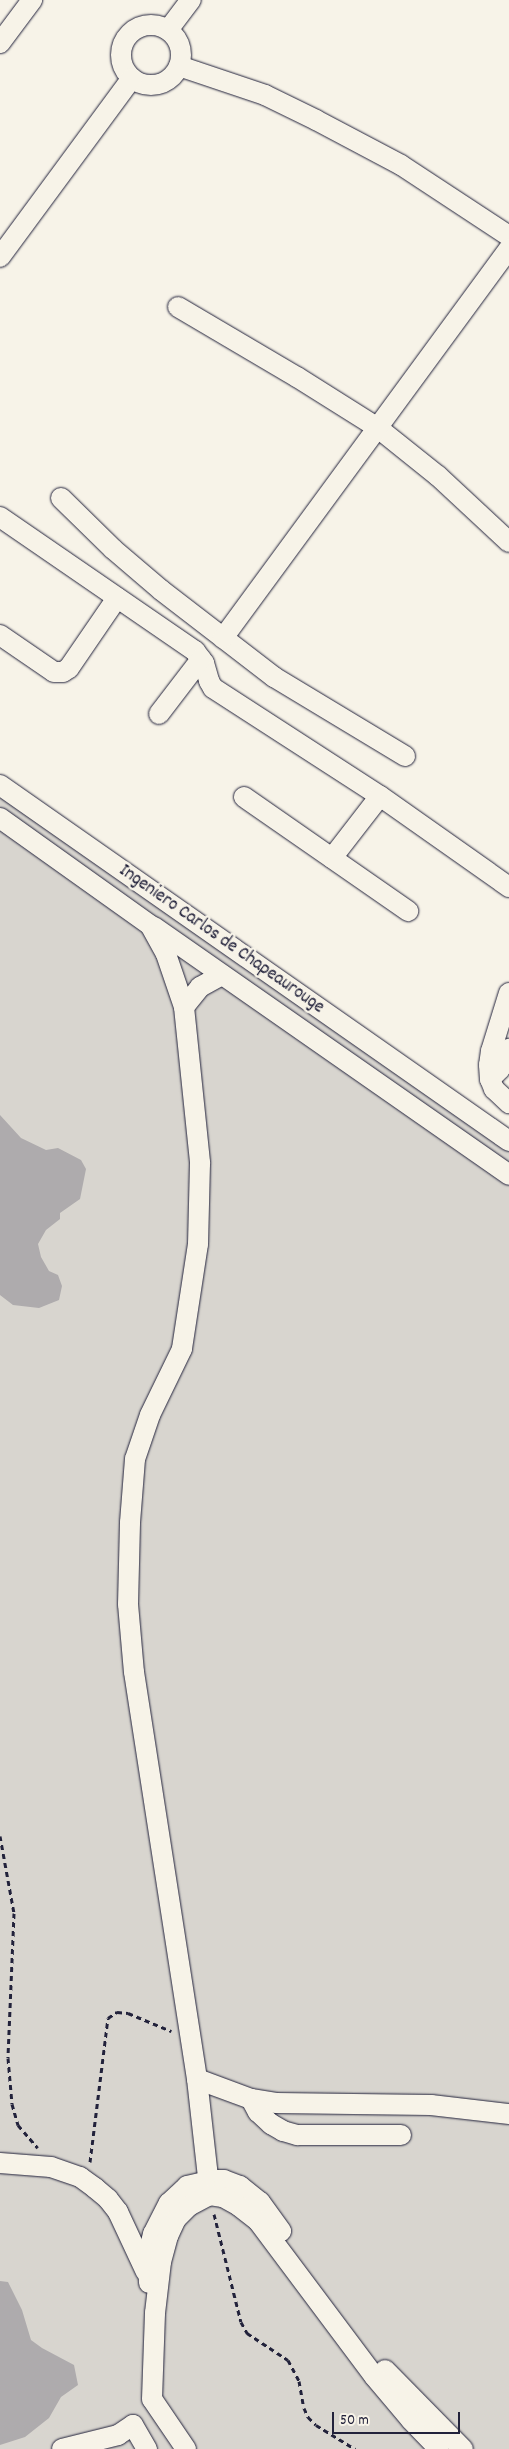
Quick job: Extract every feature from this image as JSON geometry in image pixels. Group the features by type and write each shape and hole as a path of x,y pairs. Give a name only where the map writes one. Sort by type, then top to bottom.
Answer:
{"street":[{"path":"0,43 32,0"},
{"path":"168,30 191,0"},
{"path":"159,26 168,30 180,46 179,66 174,74 158,84 149,85 132,78 122,60 124,41 139,27 159,26"},
{"path":"179,66 265,95 316,120 401,165 509,236"},
{"path":"0,258 132,78"},
{"path":"223,638 509,249"},
{"path":"178,307 297,376 378,428 438,476 509,542"},
{"path":"61,498 113,549 274,677 405,756"},
{"path":"0,517 195,651 213,688 380,796 509,887"},
{"path":"0,635 54,672 62,672 69,668 117,598"},
{"path":"159,714 200,659"},
{"name":"Ingeniero Carlos de Chapeaurouge","path":"0,785 509,1141"},
{"path":"332,858 380,796"},
{"path":"244,797 408,911"},
{"path":"0,818 509,1175"},
{"path":"150,925 166,954 184,1006 200,1163 198,1244 182,1349 150,1416 135,1459 130,1523 128,1604 134,1672 197,2079 210,2188"},
{"path":"184,1006 200,987 222,975"},
{"path":"509,993 491,1050 490,1079 494,1090 509,1103"},
{"path":"490,1079 500,1070 509,1049"},
{"path":"197,2079 251,2099 276,2103 431,2105 509,2114"},
{"path":"251,2099 258,2112 271,2124 282,2131 297,2135 401,2135"},
{"path":"0,2163 51,2167 63,2170 87,2182 108,2199 118,2212 142,2268 153,2275"},
{"path":"210,2188 224,2180 240,2186 260,2202 380,2364 463,2449"},
{"path":"120,2449 133,2425 152,2399 155,2313 153,2275 148,2253 161,2216 169,2203 187,2186 210,2188 239,2206 258,2221 374,2376 411,2420 439,2449"},
{"path":"152,2399 186,2449"},
{"path":"62,2449 118,2435 133,2425"},
{"path":"133,2425 147,2449"}],"path":[{"path":"0,1836 14,1913 8,2058 12,2104 18,2124 38,2147 63,2170"},
{"path":"87,2182 108,2018 117,2012 128,2013 191,2039"},
{"path":"210,2188 218,2236 241,2322 247,2333 288,2360 299,2381 304,2408 308,2417 316,2425 355,2449"}],"shaded area":[{"path":"0,797 509,1151 509,2449 0,2449"},
{"path":"0,1115 21,1138 46,1150 58,1148 81,1160 86,1169 80,1199 60,1213 60,1219 46,1230 38,1244 41,1257 49,1271 58,1275 62,1286 59,1300 39,1308 13,1305 0,1295"},
{"path":"0,2281 8,2282 22,2310 31,2340 74,2365 78,2385 61,2397 49,2418 25,2437 0,2445"}]}
